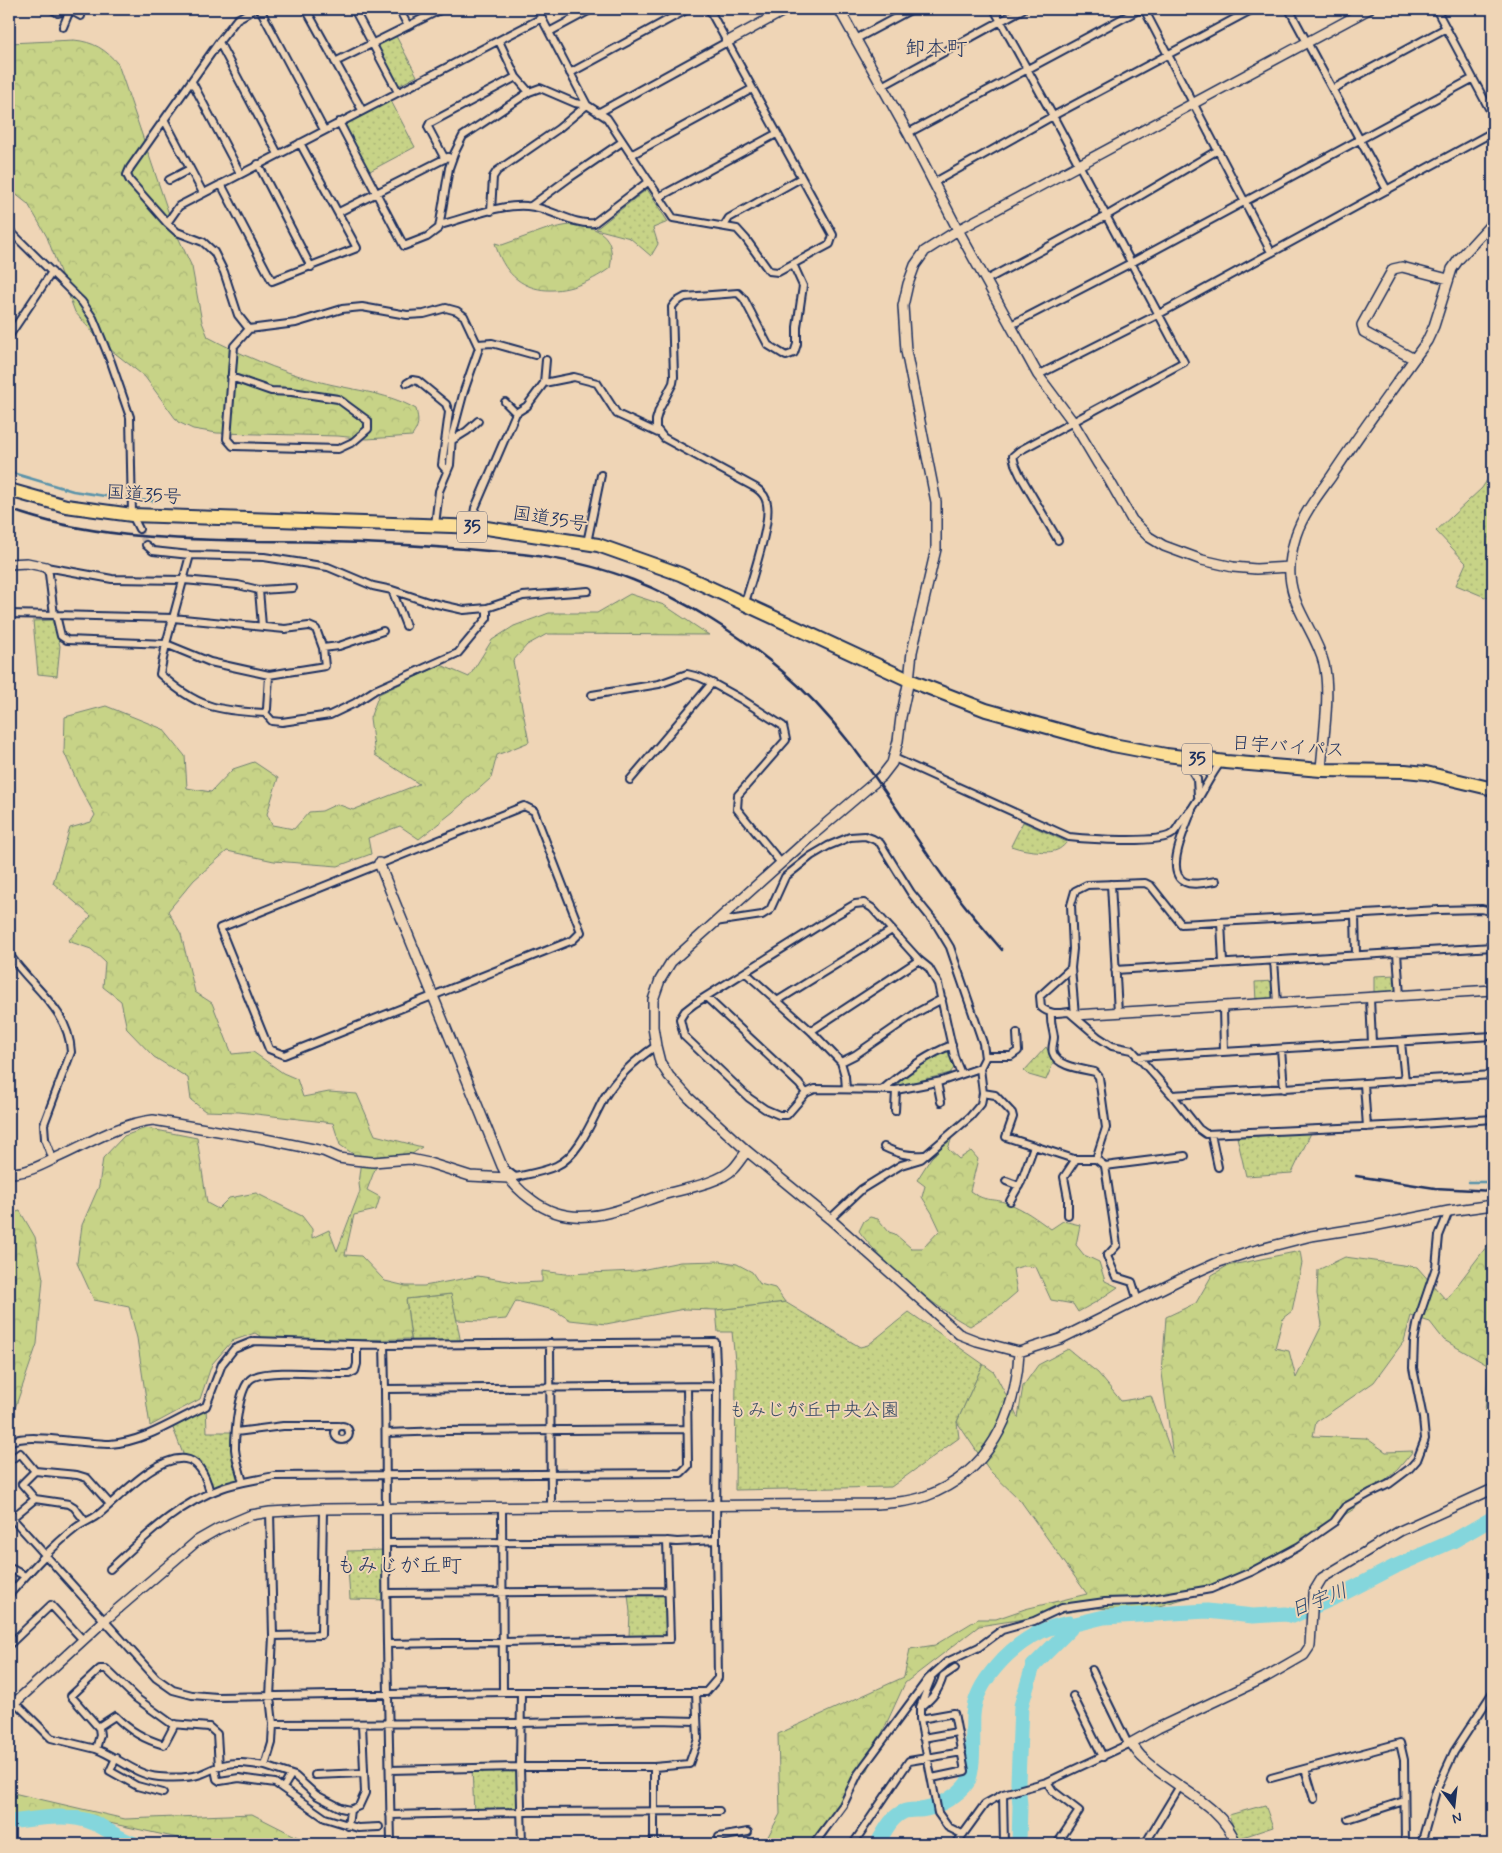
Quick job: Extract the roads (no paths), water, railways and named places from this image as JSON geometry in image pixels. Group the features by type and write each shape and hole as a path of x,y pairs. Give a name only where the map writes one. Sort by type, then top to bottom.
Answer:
{"highway":[{"name":"国道35号","path":"9,490 66,506 132,515 472,526 598,545 680,574 910,680"},
{"name":"日宇バイパス","path":"910,680 986,710 1113,745 1221,762 1321,770 1426,773 1493,789"}],"street":[{"path":"52,9 58,13 70,9"},
{"path":"70,9 81,16"},
{"path":"63,27 70,9"},
{"path":"249,329 238,315 224,272 214,252 203,242 177,232 130,182 127,175 130,168 219,42 237,19 255,9"},
{"path":"260,9 324,130"},
{"path":"306,9 362,110"},
{"path":"354,9 398,92"},
{"path":"399,9 408,26"},
{"path":"335,62 442,9"},
{"path":"537,9 587,105 598,114 607,118 673,218 737,229 769,271 778,272 830,244 833,235 776,134 710,9"},
{"path":"549,32 592,9"},
{"path":"570,73 688,9"},
{"path":"598,114 787,9"},
{"path":"839,9 1038,375 1073,422 1132,520 1149,537 1182,554 1233,567 1256,569 1290,567"},
{"path":"856,39 912,9"},
{"path":"994,9 1184,362 1013,456 1020,475 1058,540"},
{"path":"882,86 1023,9"},
{"path":"908,133 1142,9 1271,252"},
{"path":"933,183 1053,116 1253,9"},
{"path":"1289,9 1387,190"},
{"path":"1369,9 958,230 925,251 915,266 908,284 903,306 903,329 936,502 936,549 912,652 910,680 894,758 882,776 781,862 671,962 660,980 653,1000 653,1028 660,1062 669,1076 689,1098 747,1151 830,1219 959,1334 977,1341 1020,1352 1060,1339 1192,1274 1253,1251 1311,1236 1493,1205"},
{"path":"1436,9 1493,116"},
{"path":"167,223 179,206 542,18"},
{"path":"1333,89 1446,28"},
{"path":"498,40 516,77 528,92"},
{"path":"219,42 278,154"},
{"path":"445,159 428,128 430,123 516,77"},
{"path":"1011,324 1131,263 1472,79"},
{"path":"192,82 240,173"},
{"path":"339,122 404,246 427,237 439,228 449,168 463,136 528,92 540,88 575,103 587,105"},
{"path":"631,155 752,89"},
{"path":"491,211 494,177 497,171 558,129 587,105"},
{"path":"165,121 203,193"},
{"path":"1038,375 1159,314 1493,132"},
{"path":"659,197 776,134"},
{"path":"531,206 622,142"},
{"path":"221,184 272,281 357,248 300,143"},
{"path":"986,280 1106,216 1218,150"},
{"path":"339,212 454,154"},
{"path":"258,164 308,257 311,267"},
{"path":"169,180 190,169"},
{"path":"724,226 729,218 801,178"},
{"path":"440,225 491,211 531,206 549,210 586,224 594,223 649,181"},
{"path":"1321,770 1327,694 1326,675 1318,649 1296,604 1290,579 1290,567 1296,535 1305,516 1353,443 1427,341 1434,326 1448,279 1459,259 1493,222"},
{"path":"9,230 82,302 93,318 130,417 132,515 139,529"},
{"path":"745,603 759,555 768,512 765,497 756,488 664,438 656,428 656,420 674,378 672,306 686,297 738,293 744,299 768,344 786,356 794,353 797,344 797,327 803,286 793,264"},
{"path":"1414,359 1364,332 1362,325 1393,269 1402,268 1448,279"},
{"path":"9,336 52,272"},
{"path":"231,377 271,391 338,399 368,421 368,429 353,442 338,449 233,446 227,439 231,377 234,346 249,329 296,323 342,309 362,306 407,315 424,314 446,308 457,311 464,316 479,348 464,391 451,441 450,465 439,491 435,525"},
{"path":"478,344 492,343 535,355"},
{"path":"472,526 474,508 516,413 527,406 544,383 546,360"},
{"path":"544,383 574,377 597,383 617,414 659,433"},
{"path":"407,383 412,380 418,381 446,404 449,412 442,465 447,471"},
{"path":"505,402 516,413"},
{"path":"451,441 478,421"},
{"path":"586,544 601,475"},
{"path":"146,546 153,552 264,557 328,567 373,586 464,610 487,608 523,596 588,591"},
{"path":"190,555 166,644 160,674 173,686 199,703 233,711 265,713 272,721 282,722 330,715 356,703 375,690 458,653 487,618 487,608"},
{"path":"9,564 27,563 112,579 184,580 238,585 259,590 293,588"},
{"path":"9,614 55,615 173,618 285,629 309,626 316,629 323,648 325,666 269,675 210,662 166,644 66,640 61,636 55,615 49,574 46,567"},
{"path":"259,590 262,626"},
{"path":"392,590 406,626"},
{"path":"9,620 9,637"},
{"path":"323,648 339,646 383,631"},
{"path":"592,695 659,684 687,674 699,677 741,698 784,726 786,740 738,795 737,810 781,862"},
{"path":"265,713 267,709 269,675"},
{"path":"630,780 712,683"},
{"path":"1184,757 1197,779 1198,797"},
{"path":"894,758 1069,837 1100,839 1164,838 1173,834 1192,809"},
{"path":"1216,880 1191,883 1180,879 1176,872 1175,864 1177,851 1192,809 1210,775 1221,762"},
{"path":"524,806 534,811 581,932 573,940 432,995 284,1054 269,1049 220,928 524,806"},
{"path":"714,923 762,915 770,910 785,877 812,856 828,846 850,837 865,836 880,843 911,893 936,924 950,947 983,1043 985,1058 980,1068 983,1093 981,1104 970,1117 921,1159 901,1165 862,1188 830,1219"},
{"path":"379,863 502,1166 508,1178 518,1190 545,1210 572,1217 588,1217 611,1212 716,1180 732,1170 747,1151"},
{"path":"1075,1016 1071,968 1073,949 1071,905 1072,896 1075,891 1087,885 1145,883 1151,886 1181,924 1482,909 1490,910 1493,916"},
{"path":"1111,884 1118,1013"},
{"path":"961,1074 952,1045 938,984 929,968 919,960 872,908 864,903 855,904 706,997 685,1011 680,1019 684,1036 749,1098 765,1109 779,1115 787,1114 806,1092 814,1089 896,1090 938,1082 980,1068"},
{"path":"1354,915 1356,955"},
{"path":"1221,922 1223,963"},
{"path":"777,1002 892,930"},
{"path":"1115,970 1493,947"},
{"path":"1397,953 1400,996"},
{"path":"9,954 26,977 54,1007 65,1024 70,1040 71,1052 44,1124 45,1139 53,1160"},
{"path":"811,1031 919,960"},
{"path":"1274,960 1278,1003"},
{"path":"1071,968 1040,996 1041,1007 1051,1013 1069,1012 1093,1033 1112,1046 1132,1050 1199,1129 1206,1134 1493,1119"},
{"path":"746,973 811,1031 841,1062 846,1089"},
{"path":"1075,1016 1493,990"},
{"path":"706,997 800,1084 806,1092"},
{"path":"1370,998 1372,1043"},
{"path":"841,1062 916,1013 942,999"},
{"path":"1223,1007 1224,1052"},
{"path":"1051,1013 1050,1024 1054,1036 1052,1050 1054,1057 1057,1061 1064,1064 1095,1072 1099,1077 1106,1128 1096,1159"},
{"path":"985,1056 1011,1056 1018,1051 1017,1033"},
{"path":"1137,1057 1493,1036"},
{"path":"1401,1042 1404,1081"},
{"path":"882,1090 903,1073 939,1050 952,1045"},
{"path":"502,1166 515,1177 557,1166 567,1160 590,1128 604,1098 618,1079 640,1057 656,1046"},
{"path":"1281,1049 1284,1089"},
{"path":"1172,1095 1493,1075"},
{"path":"938,1082 942,1102"},
{"path":"1364,1084 1367,1127"},
{"path":"895,1111 896,1090"},
{"path":"983,1093 995,1095 1012,1113 1013,1117 1006,1138 1076,1159 1096,1159 1105,1166 1117,1245 1107,1256 1116,1277 1132,1282 1138,1300"},
{"path":"9,1173 31,1170 121,1127 137,1121 153,1120 265,1139 322,1151 339,1158 373,1162 410,1159 470,1176 508,1178"},
{"path":"1211,1134 1218,1167"},
{"path":"1010,1201 1019,1186 1034,1146"},
{"path":"884,1147 907,1156 925,1155"},
{"path":"1105,1166 1185,1156"},
{"path":"1068,1215 1068,1198 1064,1177 1076,1159"},
{"path":"1006,1181 1019,1186"},
{"path":"814,1844 843,1805 858,1774 910,1703 933,1675 947,1662 979,1647 1002,1630 1034,1621 1062,1608 1104,1602 1140,1601 1211,1590 1251,1572 1298,1547 1334,1522 1345,1507 1389,1484 1409,1469 1417,1460 1425,1439 1423,1418 1412,1362 1414,1341 1418,1320 1436,1266 1439,1236 1449,1211"},
{"path":"9,1443 13,1439 33,1438 110,1444 137,1439 206,1406 222,1364 234,1349 254,1341 358,1345 715,1342 717,1386 716,1540 718,1678 706,1692 503,1692 270,1697 192,1695 173,1690 156,1678 10,1516 35,1499"},
{"path":"550,1343 551,1508"},
{"path":"242,1482 236,1459 236,1422 245,1386 251,1378 259,1375 288,1373 349,1374 355,1371 358,1345"},
{"path":"384,1345 390,1844"},
{"path":"362,1724 365,1793 359,1806 350,1810 341,1808 316,1795 291,1775 265,1766 236,1763 188,1776 158,1777 132,1769 116,1758 96,1749 51,1738 12,1705 105,1620 197,1541 218,1529 251,1515 323,1509 874,1504 901,1502 925,1497 947,1487 969,1471 993,1445 1006,1418 1018,1376 1020,1352"},
{"path":"385,1389 717,1386"},
{"path":"110,1569 154,1529 179,1511 210,1494 242,1482 274,1476 682,1473 688,1466 687,1387"},
{"path":"236,1432 283,1426 338,1426"},
{"path":"386,1433 687,1429"},
{"path":"9,1461 20,1453 35,1471 77,1475 87,1478 110,1504"},
{"path":"9,1594 46,1554 85,1521 98,1515 134,1483 172,1460 185,1459 193,1462 201,1469 210,1494"},
{"path":"35,1471 22,1484 35,1499 69,1504 74,1507 85,1521"},
{"path":"956,1844 985,1804 1006,1794 1035,1787 1103,1757 1158,1728 1291,1664 1304,1655 1310,1646 1312,1593 1322,1578 1400,1531 1493,1489"},
{"path":"502,1507 503,1692"},
{"path":"272,1636 321,1636 323,1509"},
{"path":"265,1766 272,1743 273,1724 270,1697 272,1636 270,1512"},
{"path":"386,1543 676,1542 716,1540"},
{"path":"387,1644 670,1639 668,1541"},
{"path":"9,1569 25,1576"},
{"path":"386,1593 668,1591"},
{"path":"9,1645 51,1605 83,1640"},
{"path":"920,1707 936,1693 943,1676 955,1668"},
{"path":"96,1749 100,1735 98,1727 70,1696 100,1669 106,1669 136,1698 158,1715 175,1724 209,1727 217,1734 217,1768 220,1781 239,1778 275,1784 324,1818 358,1828 379,1827"},
{"path":"1092,1670 1130,1744 1142,1757 1224,1822 1236,1844"},
{"path":"933,1675 920,1707 920,1719 938,1813 948,1827 962,1834"},
{"path":"390,1770 520,1767 654,1767 689,1764 698,1739 696,1692"},
{"path":"1421,1844 1436,1791 1454,1752 1493,1692"},
{"path":"521,1693 522,1844"},
{"path":"1073,1696 1103,1757"},
{"path":"920,1719 954,1713 962,1752 965,1770 932,1778"},
{"path":"98,1727 115,1716 136,1734 148,1741 164,1745 175,1724"},
{"path":"273,1724 697,1721"},
{"path":"924,1738 957,1732"},
{"path":"1272,1778 1400,1743 1404,1760 1405,1844"},
{"path":"853,1844 909,1761 962,1752"},
{"path":"116,1758 110,1772 137,1786 163,1793"},
{"path":"654,1767 654,1844"},
{"path":"1306,1769 1314,1799"},
{"path":"315,1775 364,1773"},
{"path":"283,1788 291,1775"},
{"path":"1047,1782 1053,1791 1079,1811 1058,1844"},
{"path":"1145,1844 1180,1786"},
{"path":"1004,1844 1006,1794"},
{"path":"1348,1818 1404,1801"},
{"path":"348,1826 350,1810"},
{"path":"390,1815 719,1811"},
{"path":"720,1844 719,1837 748,1832"}],"waterway":[{"path":"9,472 73,491 124,499"},
{"path":"138,500 155,501"},
{"path":"1469,1182 1493,1182"},
{"name":"日宇川","path":"877,1844 888,1826 899,1814 936,1806 954,1796 964,1787 970,1777 973,1715 980,1690 996,1666 1018,1646 1040,1632 1058,1625 1069,1623 1071,1625 1104,1617 1207,1611 1253,1616 1286,1614 1293,1616 1336,1597 1396,1566 1453,1541 1493,1518"},
{"name":"日宇川","path":"1019,1844 1020,1805 1018,1782 1021,1706 1033,1666 1070,1629 1071,1625"},
{"name":"日宇川","path":"9,1822 52,1817 74,1818 94,1823 135,1844"}],"tunnel":[{"path":"139,529 146,545"}],"railway":[{"path":"9,509 69,526 163,538 377,544 519,554 589,566 653,588 692,608 748,644 807,694 851,744 953,891 1002,950"},
{"path":"1356,1176 1435,1188 1493,1191"}],"district":[{"name":"卸本町","path":"936,49"},
{"name":"もみじが丘町","path":"399,1566"}],"park label":[{"name":"もみじが丘中央公園","path":"814,1410"}]}
